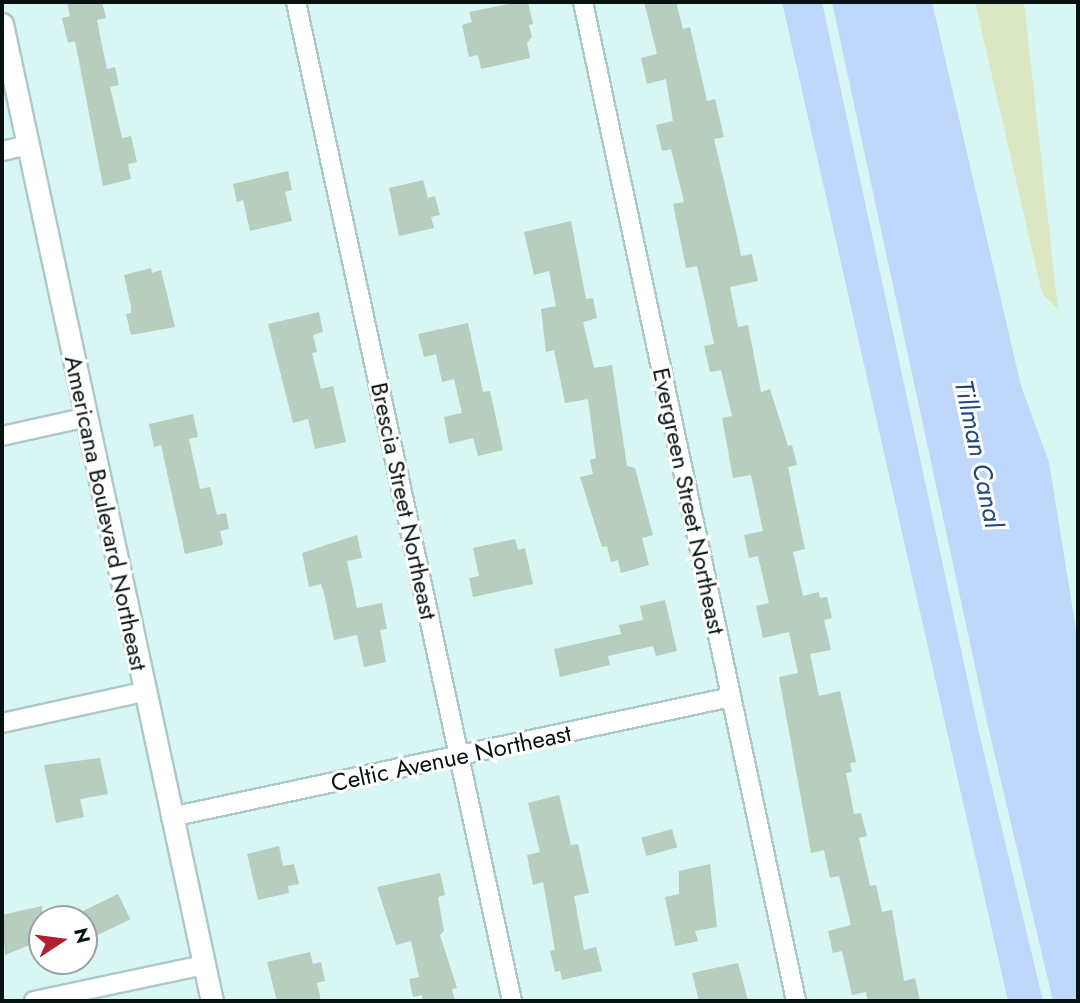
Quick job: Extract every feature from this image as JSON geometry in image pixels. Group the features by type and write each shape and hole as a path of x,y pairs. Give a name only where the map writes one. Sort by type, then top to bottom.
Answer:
{"street":[{"name":"Brescia Street Northeast","path":"296,2 512,1001"},
{"name":"Evergreen Street Northeast","path":"583,2 796,1001"},
{"name":"Americana Boulevard Northeast","path":"2,24 212,1001"},
{"path":"2,151 28,145"},
{"path":"2,436 88,417"},
{"path":"2,723 144,692"},
{"name":"Celtic Avenue Northeast","path":"171,817 731,698"},
{"path":"34,1001 204,965"}],"green space":[{"path":"975,2 1024,2 1058,310 1042,293"}],"water":[{"path":"782,2 822,2 977,724 1043,1001 1008,1001"},
{"name":"Tillman Canal","path":"832,2 932,2 1021,386 1049,462 1078,642 1078,1001 1053,1001 987,722"}],"building":[{"path":"67,2 102,2 106,18 97,20 100,36 107,69 115,67 119,85 110,87 122,138 131,136 137,162 128,164 131,179 103,186 75,41 68,43 62,18 70,16"},
{"path":"528,2 533,24 529,25 532,37 527,43 530,58 481,69 478,55 469,57 462,25 472,22 469,12"},
{"path":"644,2 676,2 683,29 690,27 707,101 715,99 724,137 714,139 741,256 752,254 758,281 730,287 738,327 748,325 761,392 770,389 788,446 792,445 797,465 788,467 805,549 793,552 803,596 819,592 820,598 827,597 832,618 824,620 831,650 810,654 819,696 840,691 856,762 850,763 852,772 846,773 854,814 861,813 867,836 859,838 870,886 876,885 882,912 892,910 904,981 915,978 920,1001 868,1001 866,992 852,995 842,951 833,953 828,931 851,925 839,876 830,878 824,850 811,853 779,677 798,673 789,632 763,638 756,606 769,603 758,556 749,558 744,535 763,531 751,475 733,478 722,418 732,416 721,370 710,372 704,346 714,344 704,297 697,266 686,268 673,204 684,202 671,149 662,151 656,125 673,121 666,79 647,84 641,58 657,54"},
{"path":"288,171 292,190 285,192 292,221 250,231 243,200 237,202 233,184"},
{"path":"423,180 428,198 435,196 440,215 431,217 434,228 399,236 389,188"},
{"path":"571,221 586,299 593,298 597,318 583,322 594,368 612,365 627,466 635,468 653,535 642,538 649,565 621,573 618,560 611,562 607,546 602,547 580,477 593,474 590,460 596,458 588,399 565,403 554,350 546,352 541,309 556,306 549,271 534,275 524,232"},
{"path":"151,268 152,273 161,270 175,327 131,335 126,314 131,313 131,306 124,275"},
{"path":"319,312 323,332 313,335 317,352 312,353 321,389 333,386 346,442 315,449 308,419 293,423 268,324"},
{"path":"468,323 483,392 490,391 503,450 478,456 473,438 449,444 444,417 462,413 454,379 442,382 436,354 424,357 418,334"},
{"path":"193,414 198,437 189,439 200,489 210,487 217,515 226,513 229,529 220,531 223,545 185,554 161,445 154,447 149,424"},
{"path":"357,535 362,558 347,561 357,608 382,603 387,629 380,630 386,662 364,667 357,635 334,640 321,584 309,587 302,553"},
{"path":"515,539 518,550 525,548 533,584 473,597 469,578 479,576 473,548"},
{"path":"665,600 677,651 656,656 653,646 608,656 610,665 560,677 554,649 621,634 619,625 643,620 640,606"},
{"path":"100,758 108,794 80,799 84,817 56,823 44,765"},
{"path":"559,795 571,845 578,844 589,893 574,896 584,950 596,947 602,971 562,980 560,971 555,972 550,951 555,950 543,882 533,885 527,855 540,852 528,803"},
{"path":"672,829 677,847 646,856 641,838"},
{"path":"279,846 283,866 294,864 299,884 288,886 289,893 258,900 247,854"},
{"path":"710,864 717,927 695,931 698,941 675,946 665,897 679,894 679,871"},
{"path":"440,873 445,895 438,897 444,931 440,935 457,988 452,989 455,1001 423,1001 422,995 413,997 409,979 419,977 411,941 396,945 377,887"},
{"path":"118,894 130,919 98,935 98,905 95,905"},
{"path":"28,909 28,946 5,955 2,915"},
{"path":"310,952 313,964 321,962 325,981 317,983 321,1001 277,1001 267,962"},
{"path":"738,963 748,1001 699,1001 692,973"}]}
